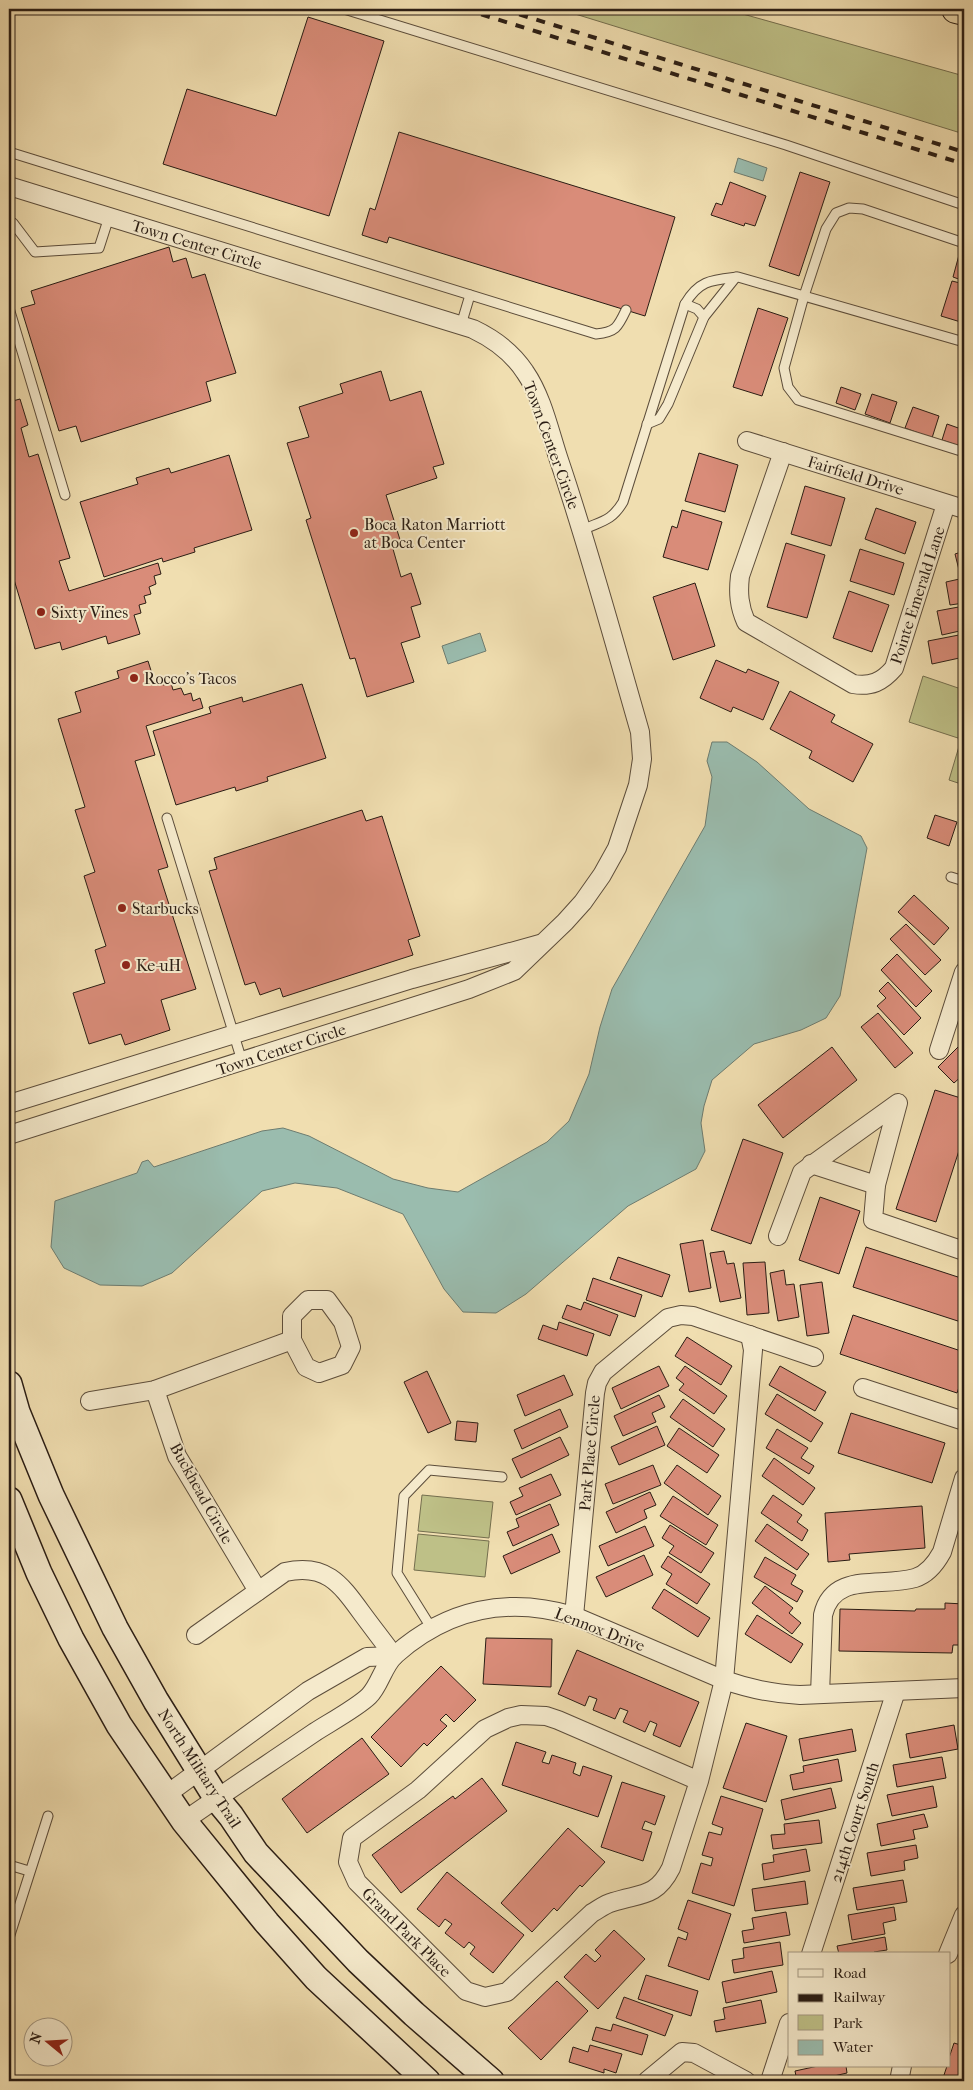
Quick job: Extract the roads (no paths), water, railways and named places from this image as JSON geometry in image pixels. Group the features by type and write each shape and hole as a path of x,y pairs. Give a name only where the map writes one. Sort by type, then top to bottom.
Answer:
{"highway":[{"path":"956,9 964,11"}],"main road":[{"name":"North Military Trail","path":"9,1384 17,1412 51,1494 114,1628 156,1701 217,1799 256,1853 358,1960 421,2021 491,2081"},
{"path":"9,1500 39,1573 71,1639 119,1725 184,1822 267,1923 316,1978 427,2081"}],"street":[{"name":"Town Center Circle","path":"9,186 461,325 473,329 497,342 507,350 528,377 537,395 582,530 640,732 642,759 638,785 617,848 602,875 583,902 514,971 469,989 9,1135"},
{"name":"Fairfield Drive","path":"747,441 964,509"},
{"name":"Pointe Emerald Lane","path":"783,452 740,576 738,588 741,610 746,622 853,684 864,686 876,684 886,678 894,668 946,504"},
{"name":"Town Center Circle","path":"9,1104 412,979 543,944"},
{"path":"939,1050 960,1001 964,972"},
{"path":"778,1236 802,1172 898,1104 876,1185 873,1220 964,1251"},
{"path":"811,1164 876,1185"},
{"name":"Park Place Circle","path":"574,1616 595,1392 603,1372 668,1318 680,1315 693,1316 814,1357"},
{"path":"724,1680 753,1350 750,1335"},
{"path":"90,1400 155,1390 292,1340"},
{"path":"863,1388 964,1421"},
{"name":"Buckhead Circle","path":"155,1390 177,1456 258,1591"},
{"path":"820,1694 825,1603 833,1593 843,1587 915,1578 927,1572 936,1563 942,1552 964,1478"},
{"path":"196,1635 286,1572 297,1569 310,1570 323,1573 344,1587 394,1656"},
{"name":"Lennox Drive","path":"184,1822 369,1696 394,1656 432,1629 455,1618 479,1610 504,1606 529,1606 554,1610 574,1616 724,1680 774,1694 964,1688"},
{"path":"166,1795 308,1692 367,1657 394,1656"},
{"name":"Grand Park Place","path":"699,1781 558,1720 533,1715 508,1718 485,1729 418,1790 352,1838 348,1862 357,1882 466,1991 485,1997 507,1992 592,1913 613,1902 648,1893 666,1879 699,1781 724,1680"},
{"name":"214th Court South","path":"812,1952 896,1691"},
{"path":"949,1952 964,1915"},
{"path":"770,2081 788,2026"},
{"path":"647,2081 682,2052 694,2053 746,2081"},
{"path":"899,2081 902,2068"}],"lane":[{"path":"344,9 786,145 964,205"},
{"path":"9,152 596,334 611,332 620,324 626,310"},
{"path":"964,243 863,209 849,208 836,213 826,229 804,296 784,368 788,387 798,400 964,452"},
{"path":"13,223 34,252 53,251 99,248 109,217"},
{"path":"647,424 659,419 668,404 704,317 736,278"},
{"path":"582,530 607,520 616,513 623,502 685,304 693,291 702,284 717,279 736,278 964,342"},
{"path":"461,325 470,295"},
{"path":"685,304 697,309 704,317"},
{"path":"9,308 65,495"},
{"path":"167,818 242,1061"},
{"path":"951,877 964,881"},
{"path":"432,1629 397,1573 404,1496 429,1470 502,1477"},
{"path":"9,1938 48,1816"},
{"path":"9,1865 29,1871"}],"water":[{"path":"738,158 767,168 763,181 734,172"},
{"path":"480,633 486,651 448,664 442,646"},
{"path":"712,742 727,742 757,762 809,809 861,836 867,848 840,996 826,1018 801,1030 754,1044 712,1080 701,1123 705,1151 696,1169 628,1206 526,1294 496,1313 463,1312 444,1289 403,1214 337,1188 295,1183 262,1191 172,1273 142,1286 100,1285 64,1268 51,1247 55,1201 137,1173 142,1162 148,1160 154,1167 262,1131 283,1128 309,1136 393,1179 428,1188 458,1192 547,1142 569,1121 589,1074 600,1027 612,989 705,826 712,777 707,761"}],"railway":[{"path":"464,9 964,164"},
{"path":"502,9 964,152"}],"place":[{"name":"Boca Raton Marriott at Boca Center","path":"354,533"},
{"name":"Sixty Vines","path":"41,612"},
{"name":"Rocco's Tacos","path":"134,678"},
{"name":"Starbucks","path":"122,908"},
{"name":"Ke-uH","path":"126,965"}]}
